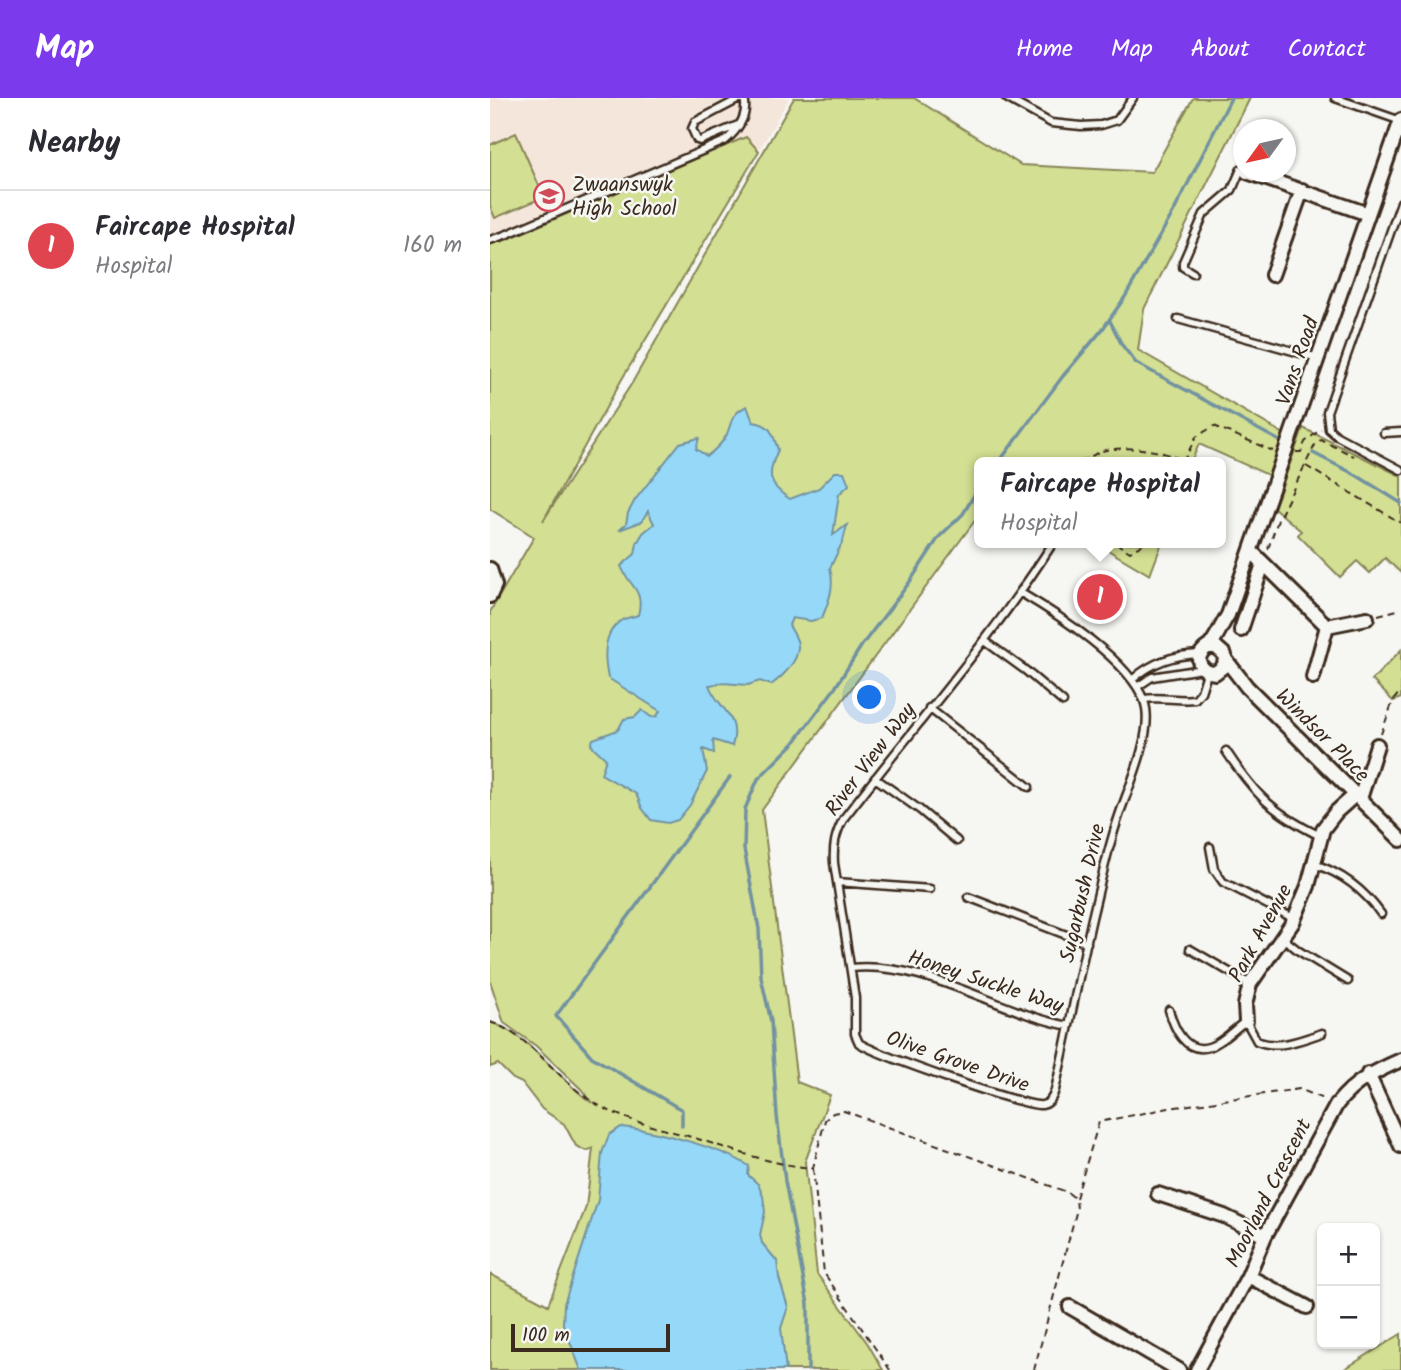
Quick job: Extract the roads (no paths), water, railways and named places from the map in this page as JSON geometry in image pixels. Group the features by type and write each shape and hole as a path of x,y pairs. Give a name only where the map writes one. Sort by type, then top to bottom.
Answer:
{"street":[{"name":"Vans Road","path":"1214,653 1288,457 1318,358 1401,120"},
{"path":"1279,182 1368,214"},
{"path":"1272,275 1302,190"},
{"path":"1252,552 1327,626"},
{"path":"1241,630 1263,564"},
{"path":"490,569 495,585 490,596"},
{"path":"1327,626 1367,618"},
{"path":"1313,677 1327,626"},
{"path":"1214,653 1220,671 1208,671 1199,664 1214,653"},
{"name":"Windsor Place","path":"1214,653 1401,840"},
{"name":"Windsor Place","path":"1208,671 1247,687"},
{"path":"1358,797 1377,745"},
{"name":"Park Avenue","path":"1246,1021 1245,1005 1250,985 1284,939 1295,919 1314,864 1320,836 1327,822 1358,797"},
{"name":"Moorland Crescent","path":"1197,1370 1248,1276 1265,1236 1337,1104 1368,1074 1401,1060"},
{"path":"1368,1074 1401,1146"},
{"path":"1158,1194 1224,1216 1265,1236"},
{"path":"1248,1276 1307,1307"},
{"path":"1070,1307 1179,1370"}],"lane":[{"path":"490,240 725,141 740,124 745,116 747,106 743,98 695,122 692,129 700,141 740,124"},
{"path":"1006,98 1051,123 1081,126 1101,125 1117,120 1133,98"},
{"path":"1335,98 1401,120"},
{"path":"1193,273 1182,265 1204,214 1232,190 1235,182"},
{"path":"1400,469 1338,436 1328,426 1327,412 1401,202"},
{"path":"1178,319 1318,358"},
{"path":"1384,433 1401,432"},
{"name":"River View Way","path":"855,1034 855,998 833,845 836,831 929,708 985,641 1050,548"},
{"path":"1021,593 1081,633 1132,680 1144,699 1195,699 1201,692 1208,671 1152,677 1137,687"},
{"path":"985,641 1063,702"},
{"path":"1132,680 1161,661 1175,656 1214,653"},
{"name":"Sugarbush Drive","path":"1053,1097 1109,841 1139,759 1147,713 1144,699"},
{"path":"929,708 1029,788"},
{"path":"1226,751 1267,804 1294,823 1320,836"},
{"path":"875,778 957,841"},
{"path":"1210,847 1214,869 1220,879 1295,919"},
{"path":"1314,864 1357,887 1381,914"},
{"path":"837,882 930,889"},
{"path":"968,897 1087,943"},
{"path":"1284,939 1348,981"},
{"path":"1190,949 1250,985"},
{"name":"Honey Suckle Way","path":"851,968 882,967 917,975 1041,1019 1069,1026"},
{"path":"1169,1010 1178,1035 1197,1047 1213,1046 1246,1021 1257,1041 1266,1044 1296,1042 1322,1033"},
{"name":"Olive Grove Drive","path":"855,1034 863,1046 1007,1098 1041,1106 1053,1097"}],"water":[{"path":"747,406 753,422 764,425 773,435 778,450 772,465 771,478 782,494 790,499 819,488 835,472 844,472 849,485 839,494 833,535 847,525 843,541 830,568 832,588 822,618 811,621 792,618 789,625 798,644 792,664 771,685 760,681 748,685 709,685 734,727 732,746 713,740 714,753 703,749 707,771 690,805 678,820 668,823 651,820 636,794 601,774 606,759 591,745 593,739 618,730 624,719 635,717 642,710 651,717 657,716 660,711 608,678 605,654 611,631 622,620 638,615 640,606 638,594 621,566 635,554 643,533 654,524 648,511 641,522 619,530 626,524 635,500 680,443 699,438 696,449 707,456 723,440 735,415"},
{"path":"621,1127 687,1141 749,1166 748,1175 758,1184 763,1196 765,1212 760,1235 762,1243 777,1261 788,1307 781,1328 786,1370 581,1370 563,1324 564,1304 598,1200 602,1153 609,1135"}],"waterway":[{"path":"1003,457 1125,297 1174,211 1231,98"},
{"path":"1110,321 1122,345 1136,363 1278,440"},
{"path":"1313,453 1356,475 1401,503"},
{"path":"808,1370 808,1304 785,1181 777,1116 771,1021 761,977 759,929 744,849 745,809 758,779 793,744 939,537 963,514 974,495"},
{"path":"682,1126 682,1110 592,1057 556,1016 730,777"}],"place":[{"name":"Zwaanswyk High School","path":"549,196"},
{"name":"Faircape Hospital","path":"1100,597"}]}
